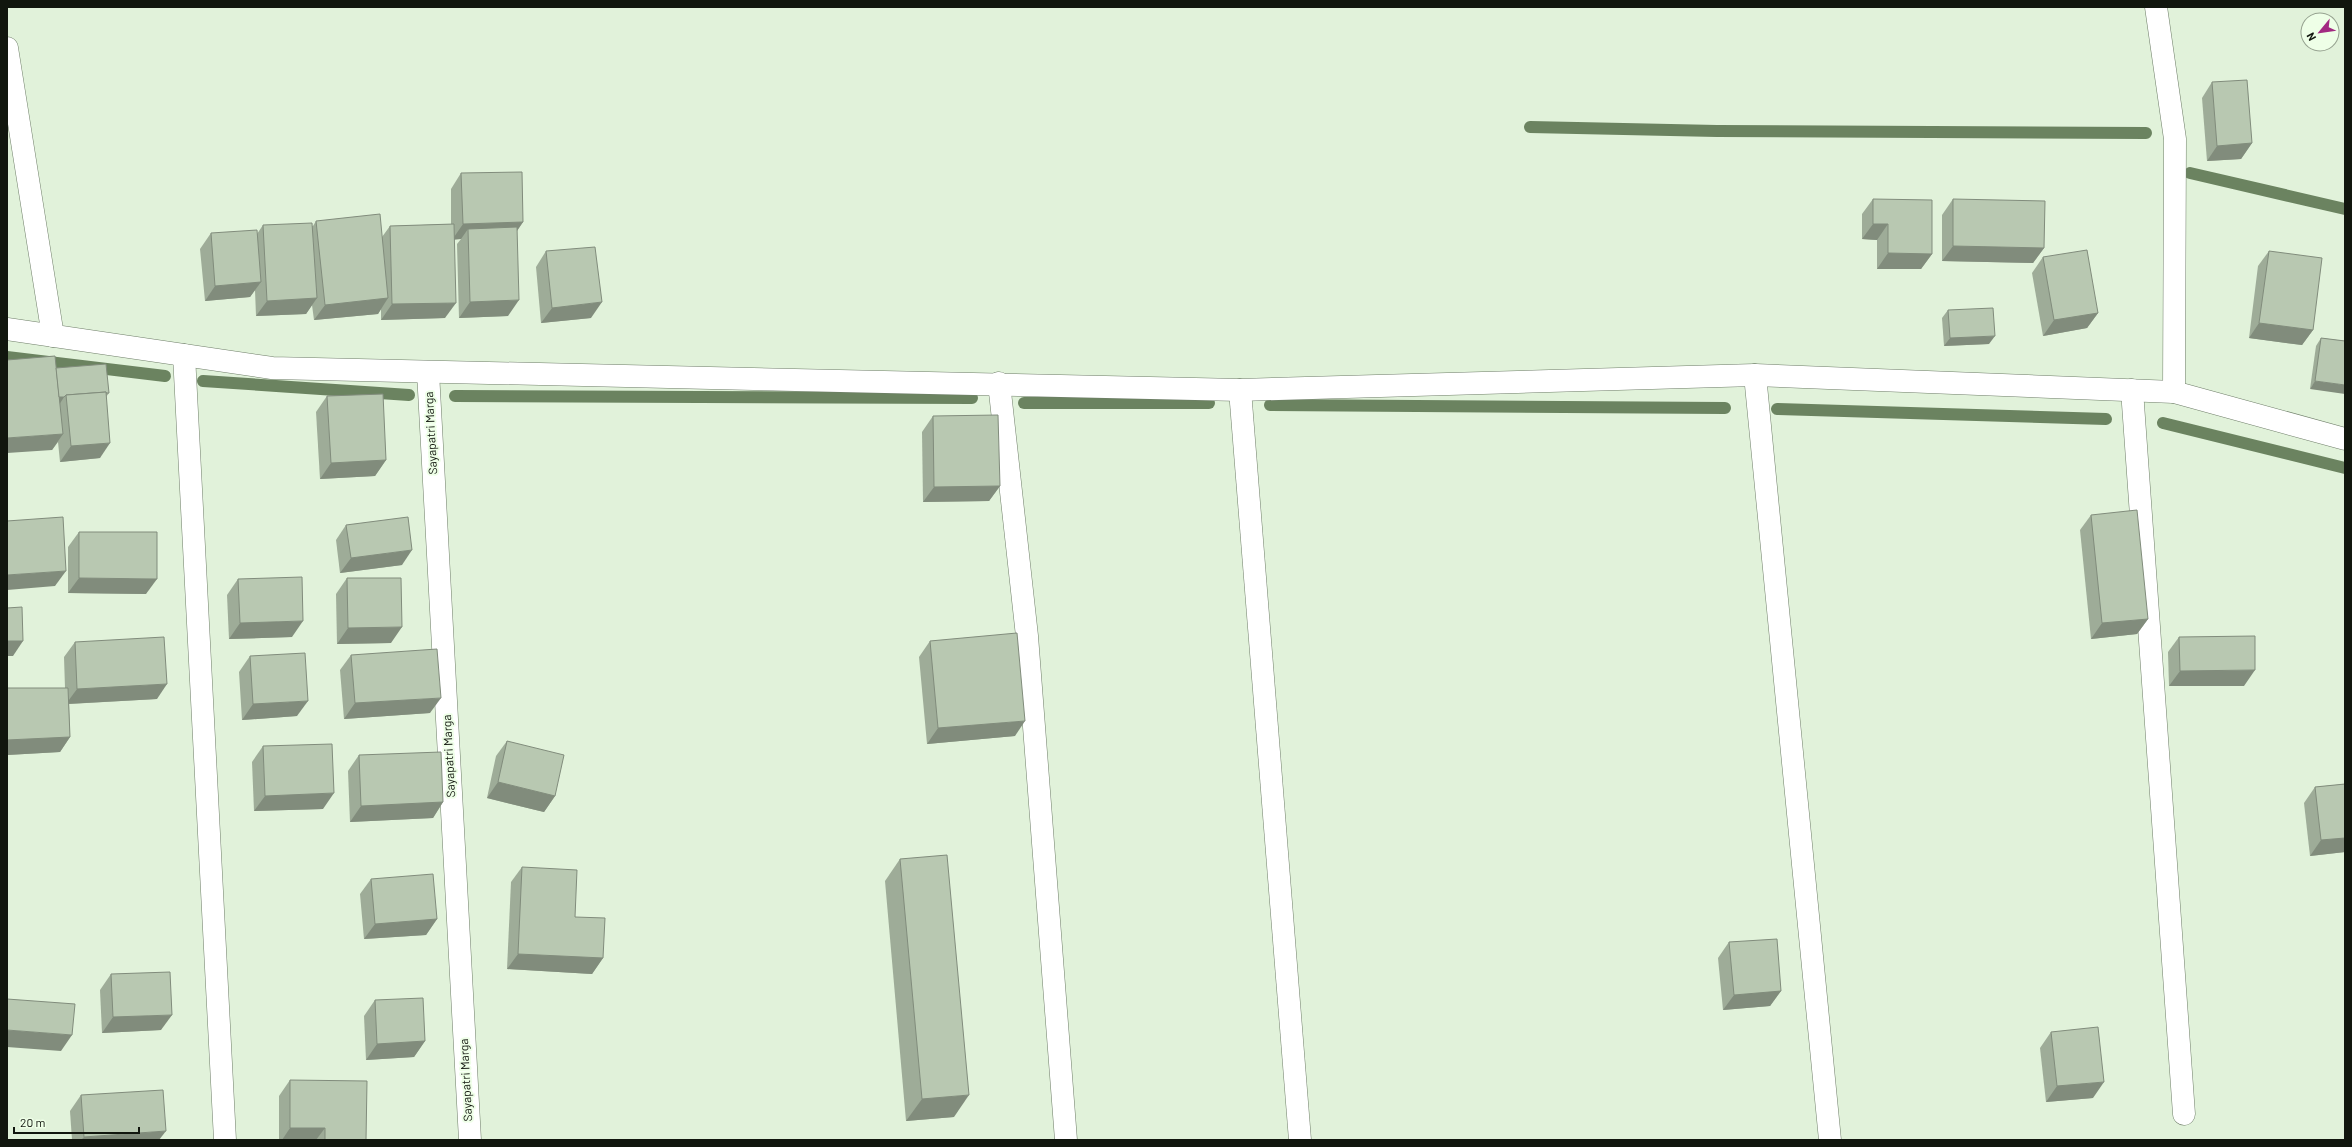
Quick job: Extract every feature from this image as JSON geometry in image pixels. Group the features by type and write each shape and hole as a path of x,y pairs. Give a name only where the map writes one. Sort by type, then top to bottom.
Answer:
{"street":[{"path":"2156,7 2175,139 2174,392"},
{"path":"7,48 53,336"},
{"path":"7,329 272,368 999,383 1240,390 1755,375 2132,390 2174,392 2345,439"},
{"path":"184,355 225,1140"},
{"name":"Sayapatri Marga","path":"428,372 470,1140"},
{"path":"1755,375 1830,1140"},
{"path":"999,383 1027,636 1066,1140"},
{"path":"1240,390 1300,1140"},
{"path":"2132,390 2184,1114"}],"building":[{"path":"2247,80 2252,143 2217,146 2212,82"},
{"path":"522,172 523,222 463,224 461,173"},
{"path":"1873,199 1932,200 1932,254 1888,253 1888,224 1873,224"},
{"path":"1953,199 2045,201 2044,248 1953,246"},
{"path":"380,214 388,298 325,305 316,221"},
{"path":"312,223 317,298 267,301 263,225"},
{"path":"454,224 456,303 392,304 390,226"},
{"path":"517,227 519,300 470,302 468,229"},
{"path":"257,230 261,282 215,286 211,233"},
{"path":"595,247 602,302 552,308 546,251"},
{"path":"2087,250 2098,313 2054,320 2043,257"},
{"path":"2269,251 2322,258 2313,330 2259,323"},
{"path":"1993,308 1995,336 1950,338 1948,310"},
{"path":"2321,338 2345,341 2345,385 2315,381"},
{"path":"55,356 63,434 7,438 7,360"},
{"path":"106,364 109,393 66,395 64,397 59,397 56,368"},
{"path":"106,392 110,443 71,446 66,395"},
{"path":"383,394 386,460 331,463 327,396"},
{"path":"998,415 1000,486 934,487 933,416"},
{"path":"2137,510 2148,619 2102,623 2091,515"},
{"path":"63,517 66,571 7,575 7,521"},
{"path":"408,517 412,550 351,558 346,525"},
{"path":"79,532 157,532 157,579 79,578"},
{"path":"302,577 303,621 240,623 238,579"},
{"path":"347,578 401,578 402,627 348,628"},
{"path":"22,607 23,641 7,641 7,608"},
{"path":"1017,633 1025,721 938,728 930,641"},
{"path":"2255,636 2255,670 2180,671 2179,637"},
{"path":"164,637 167,684 77,689 75,642"},
{"path":"437,649 441,698 355,703 351,655"},
{"path":"305,653 308,701 253,704 250,656"},
{"path":"7,688 68,688 70,737 7,740"},
{"path":"507,741 564,755 555,796 498,782"},
{"path":"332,744 334,793 265,796 263,746"},
{"path":"441,752 443,802 361,806 359,755"},
{"path":"2345,784 2345,838 2321,840 2315,787"},
{"path":"947,855 969,1095 922,1099 900,859"},
{"path":"522,867 577,870 575,917 605,918 603,958 518,954"},
{"path":"433,874 437,919 375,924 371,879"},
{"path":"1777,939 1781,991 1734,995 1729,942"},
{"path":"170,972 172,1015 113,1017 111,974"},
{"path":"423,998 425,1041 377,1044 375,1000"},
{"path":"7,999 75,1004 72,1035 7,1030"},
{"path":"2098,1027 2104,1082 2057,1086 2051,1032"},
{"path":"290,1080 367,1081 366,1140 325,1140 325,1128 290,1128"},
{"path":"163,1090 166,1131 84,1137 81,1095"}],"waterway":[{"path":"1530,127 1717,131 2146,133"},
{"path":"2190,173 2345,209"},
{"path":"7,357 165,376"},
{"path":"203,381 409,395"},
{"path":"455,396 972,398"},
{"path":"1024,403 1209,403"},
{"path":"1270,405 1725,408"},
{"path":"1777,409 2106,419"},
{"path":"2163,423 2345,468"}]}
